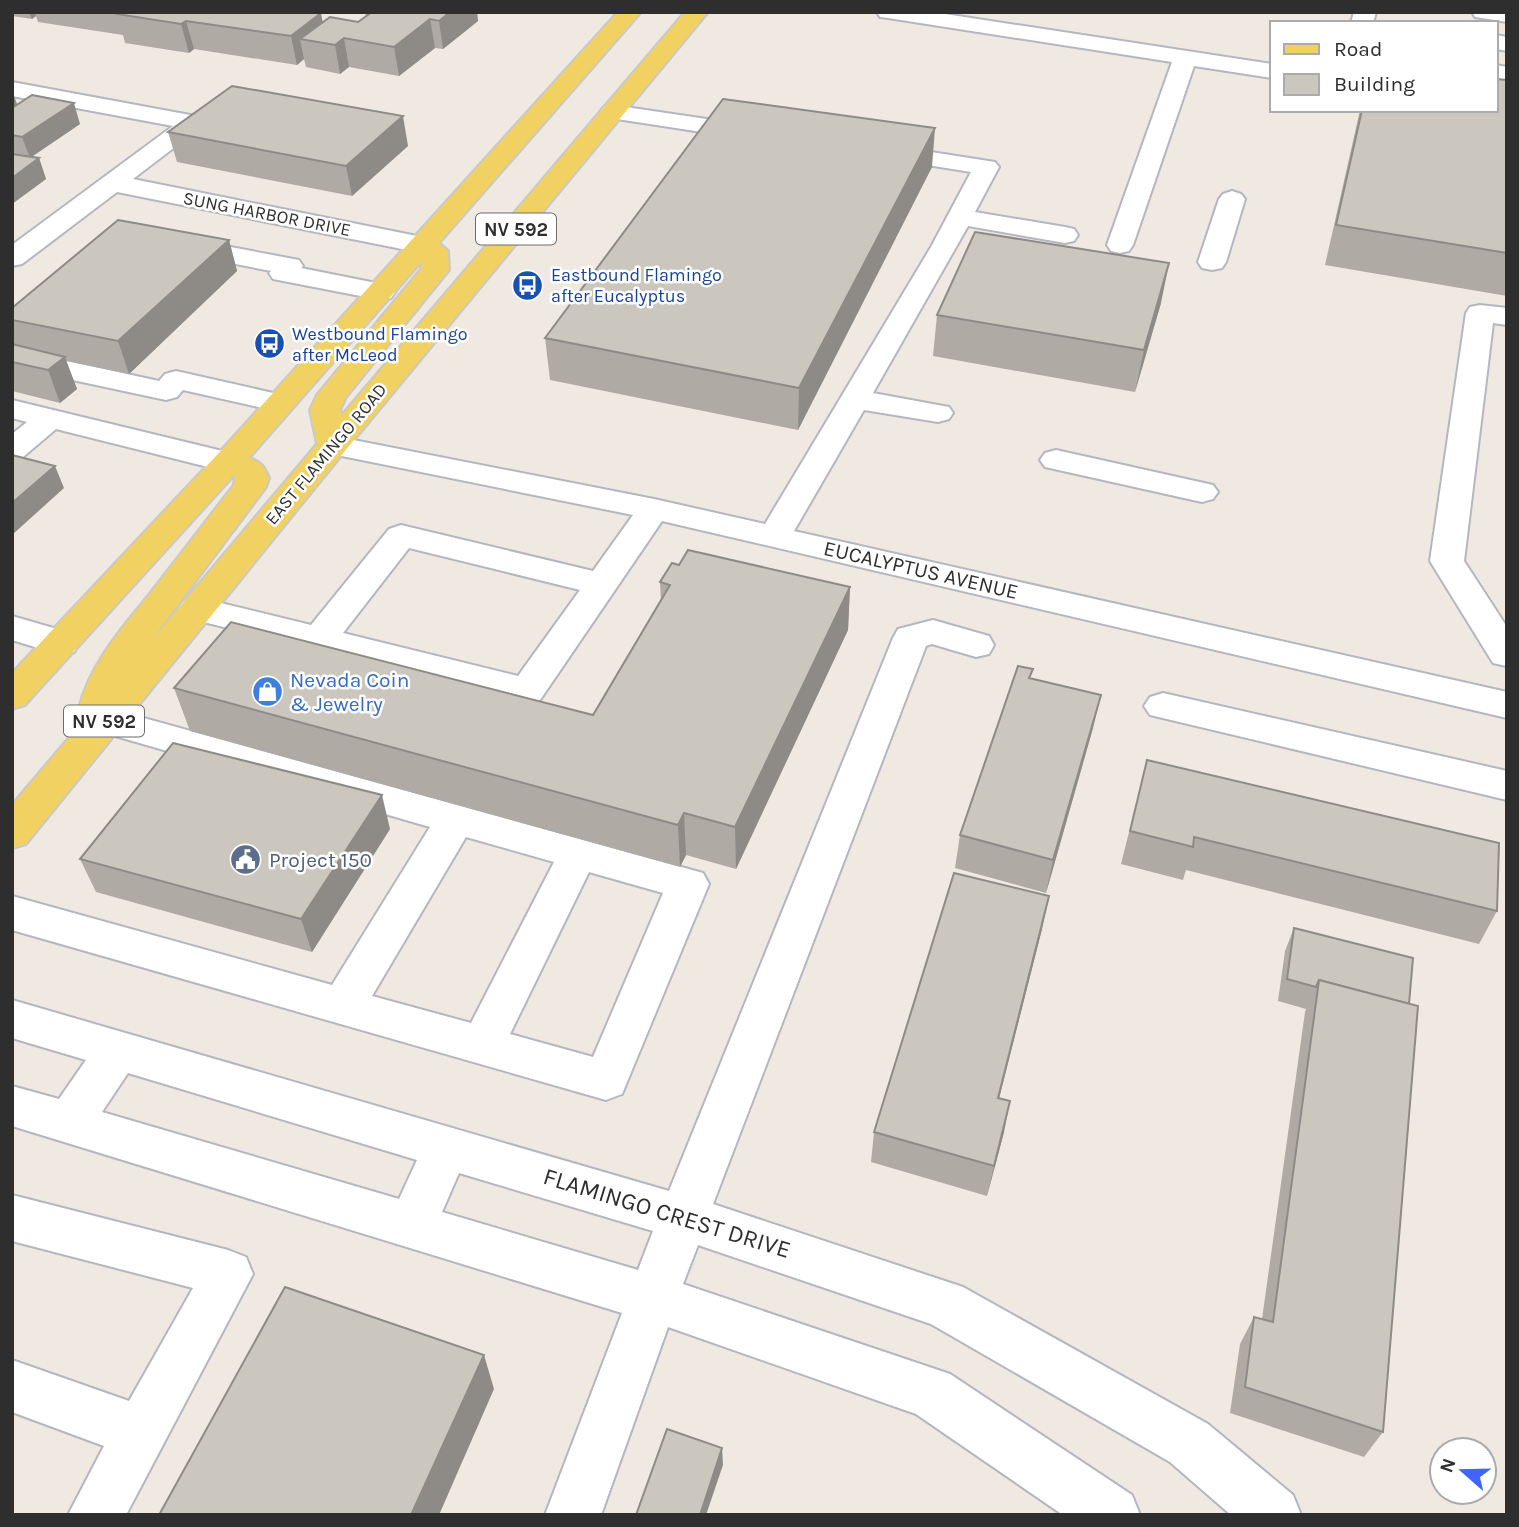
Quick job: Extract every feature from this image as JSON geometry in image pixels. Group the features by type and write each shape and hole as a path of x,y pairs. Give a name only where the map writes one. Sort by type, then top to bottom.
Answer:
{"main road":[{"name":"NV 592","path":"12,696 229,462 630,12"},
{"name":"EAST FLAMINGO ROAD","path":"12,833 697,12"},
{"path":"333,445 325,410 332,396 435,270 435,251 422,245"},
{"path":"104,720 98,708 104,682 124,651 250,487 253,478 249,468 229,462"}],"street":[{"path":"888,12 1270,71"},
{"path":"1483,12 1507,16"},
{"path":"1120,245 1185,58"},
{"path":"12,89 193,122 12,258"},
{"path":"612,112 785,137"},
{"path":"774,537 960,217 986,167 859,148"},
{"name":"SUNG HARBOR DRIVE","path":"112,183 422,245"},
{"path":"1212,262 1232,200"},
{"path":"960,217 1065,235"},
{"path":"152,240 289,267 283,273 381,292"},
{"path":"1503,704 1506,654 1447,561 1480,313 1507,317"},
{"path":"12,358 166,391 176,380 280,403"},
{"path":"855,399 938,414"},
{"path":"12,409 229,462"},
{"path":"12,450 50,418"},
{"name":"EUCALYPTUS AVENUE","path":"333,445 654,509 1503,704"},
{"path":"1056,460 1202,492"},
{"path":"196,610 527,691 654,509"},
{"path":"318,641 401,536 602,583"},
{"path":"12,628 61,643"},
{"path":"573,1515 683,1217 911,638 933,632 976,645"},
{"path":"1163,706 1507,786"},
{"path":"12,913 606,1080 688,884 104,720"},
{"path":"343,1005 455,820"},
{"path":"482,1045 578,854"},
{"name":"FLAMINGO CREST DRIVE","path":"12,1019 683,1217 945,1304 1189,1443 1273,1515"},
{"path":"69,1123 118,1050"},
{"path":"12,1106 654,1299 931,1393 1112,1515"},
{"path":"411,1226 447,1147"},
{"path":"12,1218 228,1274 96,1515"},
{"path":"12,1386 141,1432"}],"building":[{"path":"372,12 450,12 439,21 430,19 394,47 344,38 335,45 300,39 330,17 358,22"},
{"path":"321,13 291,36 117,14"},
{"path":"1498,79 1507,80 1507,253 1336,225 1362,112 1498,112"},
{"path":"232,86 403,116 346,166 168,132"},
{"path":"32,95 74,103 22,137 12,135 12,108"},
{"path":"723,99 935,128 799,388 545,338"},
{"path":"12,154 39,158 12,178"},
{"path":"118,220 229,240 118,341 12,320 12,308"},
{"path":"975,232 1169,263 1144,350 937,315"},
{"path":"12,344 65,357 48,370 12,362"},
{"path":"12,455 55,466 12,503"},
{"path":"688,550 850,587 735,827 684,813 678,825 174,688 231,622 593,715 670,585 660,582 672,563 679,565"},
{"path":"1018,666 1033,669 1029,678 1101,695 1053,860 960,835"},
{"name":"Project 150","path":"173,743 382,795 301,919 80,859"},
{"path":"1147,760 1499,843 1497,911 1194,837 1193,847 1130,831"},
{"path":"954,873 1049,896 998,1098 1010,1101 994,1166 874,1132"},
{"path":"1294,928 1413,958 1409,1004 1319,980 1316,987 1287,979"},
{"path":"1319,980 1418,1006 1383,1432 1245,1387 1254,1317 1273,1322"},
{"path":"285,1287 484,1355 411,1515 159,1515"},
{"path":"667,1429 722,1448 700,1515 636,1515"}],"place":[{"name":"Eastbound Flamingo after Eucalyptus","path":"528,285"},
{"name":"Westbound Flamingo after McLeod","path":"269,344"},
{"name":"Nevada Coin & Jewelry","path":"267,692"},
{"name":"Project 150","path":"246,860"}]}
